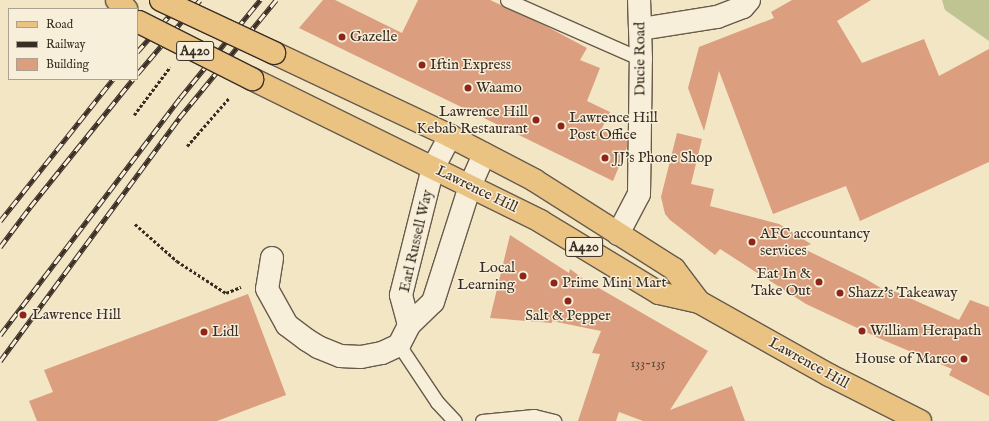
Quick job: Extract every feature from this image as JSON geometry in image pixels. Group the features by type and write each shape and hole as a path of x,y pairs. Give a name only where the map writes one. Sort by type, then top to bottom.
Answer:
{"main road":[{"name":"A420","path":"117,0 125,8"},
{"name":"Lawrence Hill","path":"161,0 450,136 534,180 674,269 699,302"},
{"name":"Lawrence Hill","path":"138,19 252,79 555,229 659,293 699,302 829,375 920,421"}],"street":[{"name":"Ducie Road","path":"618,234 639,194 641,59 639,0"},
{"path":"641,29 717,17 743,7 749,0"},
{"name":"Earl Russell Way","path":"409,325 401,295 433,168 450,136"},
{"name":"Earl Russell Way","path":"399,345 409,325 433,302 470,186 484,154"},
{"path":"272,258 267,289 287,325 318,348 340,356 361,357 382,353 399,345"}],"lane":[{"path":"507,0 641,59"},
{"path":"399,345 437,402 455,421"},
{"path":"482,421 534,416 554,421"}],"path":[{"path":"134,115 173,63"},
{"path":"187,146 234,92"},
{"path":"135,224 177,261 226,293 246,285 267,289"}],"green space":[{"path":"942,0 989,0 989,41 945,10"}],"building":[{"path":"323,0 335,0 402,33 418,0 490,0 544,25 587,48 580,60 600,68 587,101 610,112 601,130 627,141 627,147 613,181 299,28"},
{"path":"792,0 871,0 837,21 862,63 924,39 939,76 989,49 989,162 860,221 846,186 773,214 719,71 704,131 688,88 699,47 774,18 771,12"},
{"path":"677,133 702,139 691,184 714,189 710,206 779,224 811,244 802,248 866,279 889,293 887,288 959,320 970,300 989,307 989,396 949,375 952,369 883,340 806,304 720,249 715,255 670,220 665,214 661,197"},
{"path":"510,235 569,273 570,269 585,280 708,351 670,410 732,386 745,421 643,421 619,412 616,421 578,421 600,354 592,353 601,331 552,321 552,323 490,318"},
{"name":"Lidl","path":"248,294 286,395 217,421 37,421 29,401 53,392 44,370"}],"railway":[{"path":"138,51 183,0"},
{"path":"138,73 200,0"},
{"path":"0,335 180,98 260,0"},
{"path":"0,361 179,118 276,0"},
{"path":"0,221 112,80"},
{"path":"0,247 30,207 132,80"}],"place":[{"name":"Gazelle","path":"342,37"},
{"name":"Iftin Express","path":"422,65"},
{"name":"Waamo","path":"468,88"},
{"name":"Lawrence Hill Kebab Restaurant","path":"536,120"},
{"name":"Lawrence Hill Post Office","path":"561,126"},
{"name":"JJ's Phone Shop","path":"605,158"},
{"name":"AFC accountancy services","path":"752,242"},
{"name":"Local Learning","path":"523,276"},
{"name":"Eat In & Take Out","path":"819,282"},
{"name":"Prime Mini Mart","path":"554,283"},
{"name":"Shazz's Takeaway","path":"840,293"},
{"name":"Salt & Pepper","path":"568,301"},
{"name":"Lawrence Hill","path":"23,315"},
{"name":"William Herapath","path":"862,331"},
{"name":"Lidl","path":"204,332"},
{"name":"House of Marco","path":"964,359"}]}
